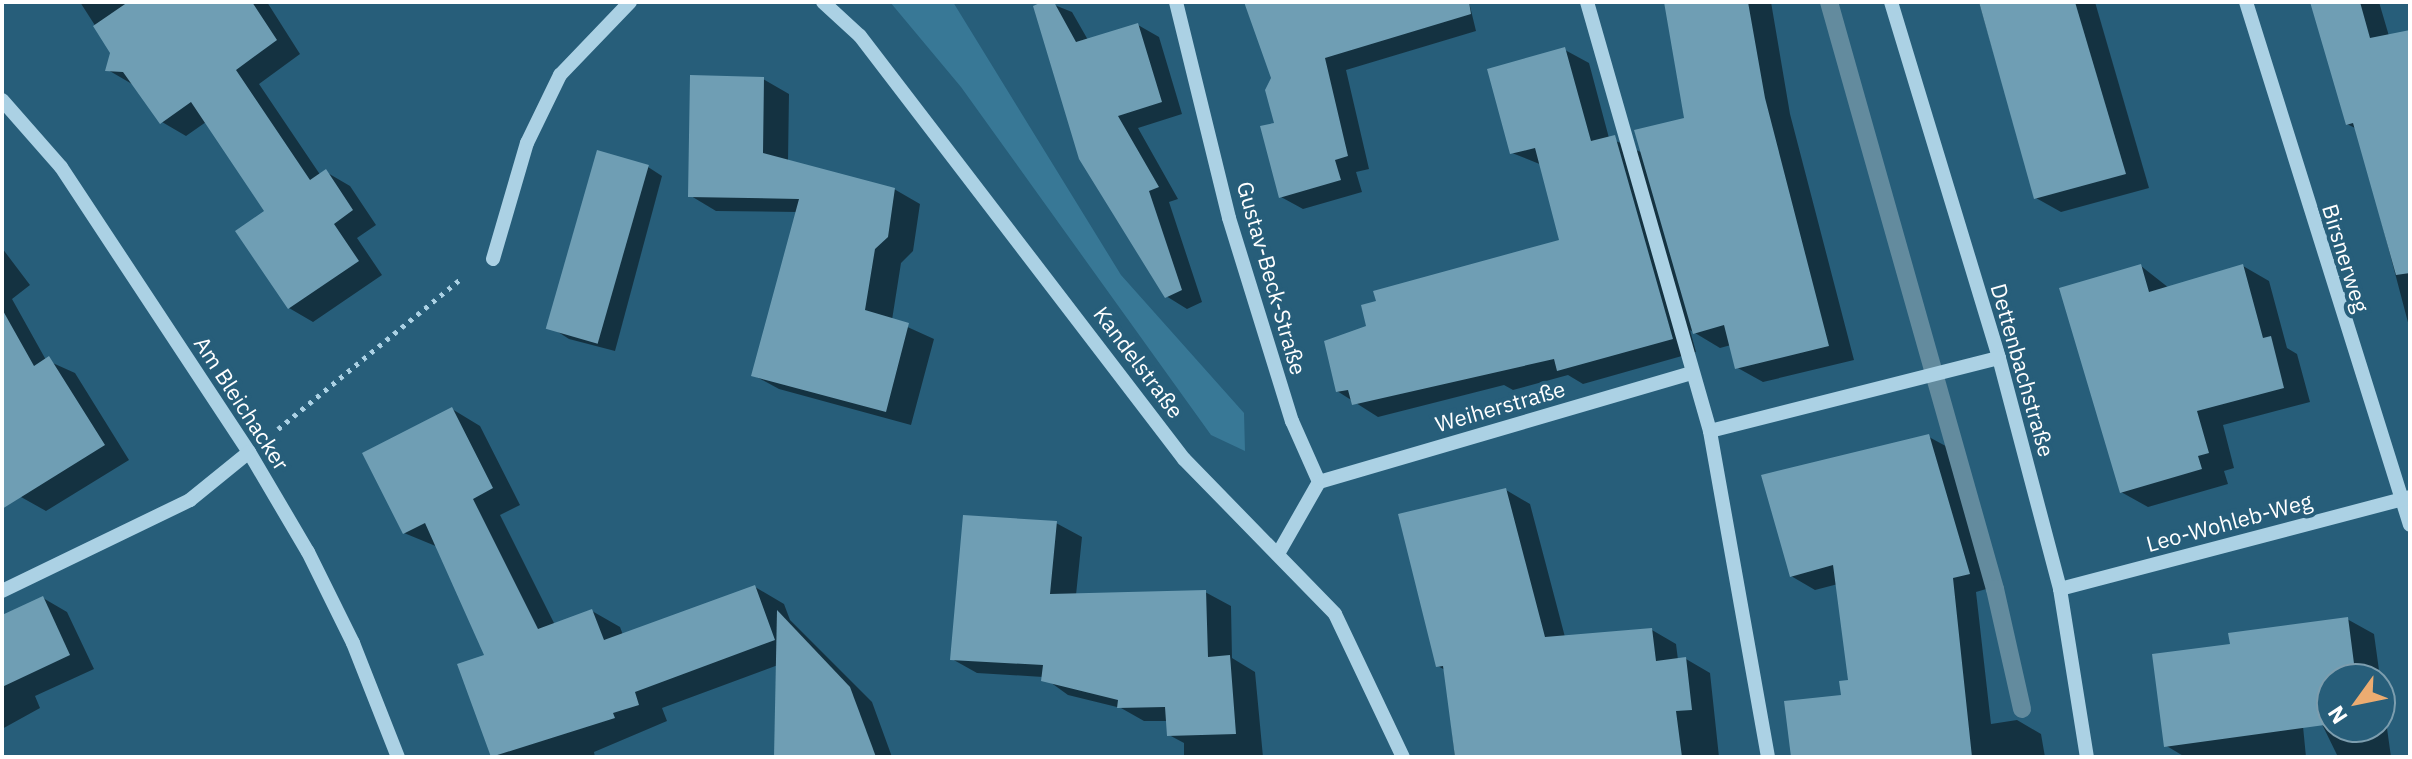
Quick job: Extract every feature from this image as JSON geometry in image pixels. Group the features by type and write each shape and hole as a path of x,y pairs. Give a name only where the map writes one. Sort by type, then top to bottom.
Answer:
{"street":[{"path":"493,259 527,143 560,75 630,2"},
{"name":"Kandelstraße","path":"823,2 860,36 1184,459 1335,614 1403,757"},
{"name":"Gustav-Beck-Straße","path":"1176,2 1229,218 1292,421 1319,482"},
{"path":"1587,2 1710,431 1768,757"},
{"name":"Dettenbachstraße","path":"1891,2 1999,358 2060,589 2087,757"},
{"name":"Birsnerweg","path":"2246,2 2410,525"},
{"name":"Am Bleichacker","path":"2,100 61,167 249,452 308,552 353,643 398,757"},
{"path":"1710,431 1999,358"},
{"name":"Weiherstraße","path":"1319,482 1692,373"},
{"path":"2,591 190,500 249,452"},
{"path":"1278,554 1319,482"},
{"name":"Leo-Wohleb-Weg","path":"2060,589 2404,499"}],"path":[{"path":"249,452 443,290 493,259"}],"shaded area":[{"path":"890,2 953,2 1121,275 1244,413 1245,451 1211,435 961,87"}],"building":[{"path":"128,2 252,2 277,40 236,70 310,180 326,169 353,210 334,224 359,261 288,309 235,231 264,211 191,102 160,124 123,72 105,71 110,53 93,26"},
{"path":"1054,2 1076,42 1138,23 1162,102 1118,116 1159,187 1149,191 1182,290 1165,298 1079,159 1033,6"},
{"path":"1244,2 1469,2 1471,14 1325,58 1348,156 1335,160 1341,180 1279,198 1260,126 1274,123 1265,90 1271,78"},
{"path":"1664,2 1748,2 1765,98 1829,346 1735,369 1724,325 1693,334 1634,130 1684,118"},
{"path":"1979,2 2075,2 2126,174 2034,199"},
{"path":"2310,2 2360,2 2370,38 2410,30 2410,273 2396,275 2353,123 2346,125"},
{"path":"1565,47 1591,141 1615,135 1673,339 1557,371 1554,359 1352,405 1348,390 1336,392 1324,341 1366,326 1361,305 1376,301 1373,291 1559,240 1535,148 1510,154 1487,69"},
{"path":"690,75 764,77 763,153 895,188 888,237 875,249 865,310 909,323 886,412 751,376 799,199 688,197"},
{"path":"597,150 649,165 598,344 546,329"},
{"path":"2141,264 2149,292 2243,264 2263,338 2271,336 2284,388 2197,411 2209,453 2198,456 2202,469 2120,493 2059,288"},
{"path":"2,309 34,366 49,356 105,445 2,509"},
{"path":"452,407 493,488 473,499 538,629 592,609 604,640 755,585 775,640 635,692 639,705 613,713 615,718 491,757 457,664 484,655 425,523 403,534 362,453"},
{"path":"1929,434 1970,574 1953,578 1972,757 1791,757 1784,701 1841,695 1839,681 1848,680 1833,565 1790,577 1761,475"},
{"path":"1506,488 1545,637 1652,628 1656,661 1686,657 1692,710 1676,711 1682,757 1455,757 1443,666 1436,667 1398,514"},
{"path":"963,515 1057,521 1050,594 1206,590 1208,657 1230,655 1236,734 1167,736 1165,707 1117,708 1118,700 1041,681 1043,665 950,660"},
{"path":"43,596 70,655 2,687 2,615"},
{"path":"777,610 850,687 876,757 774,757"},
{"path":"2348,617 2354,663 2316,663 2316,726 2164,747 2152,654 2230,644 2228,633"}],"waterway":[{"path":"1829,2 1995,589 2022,709"}]}
